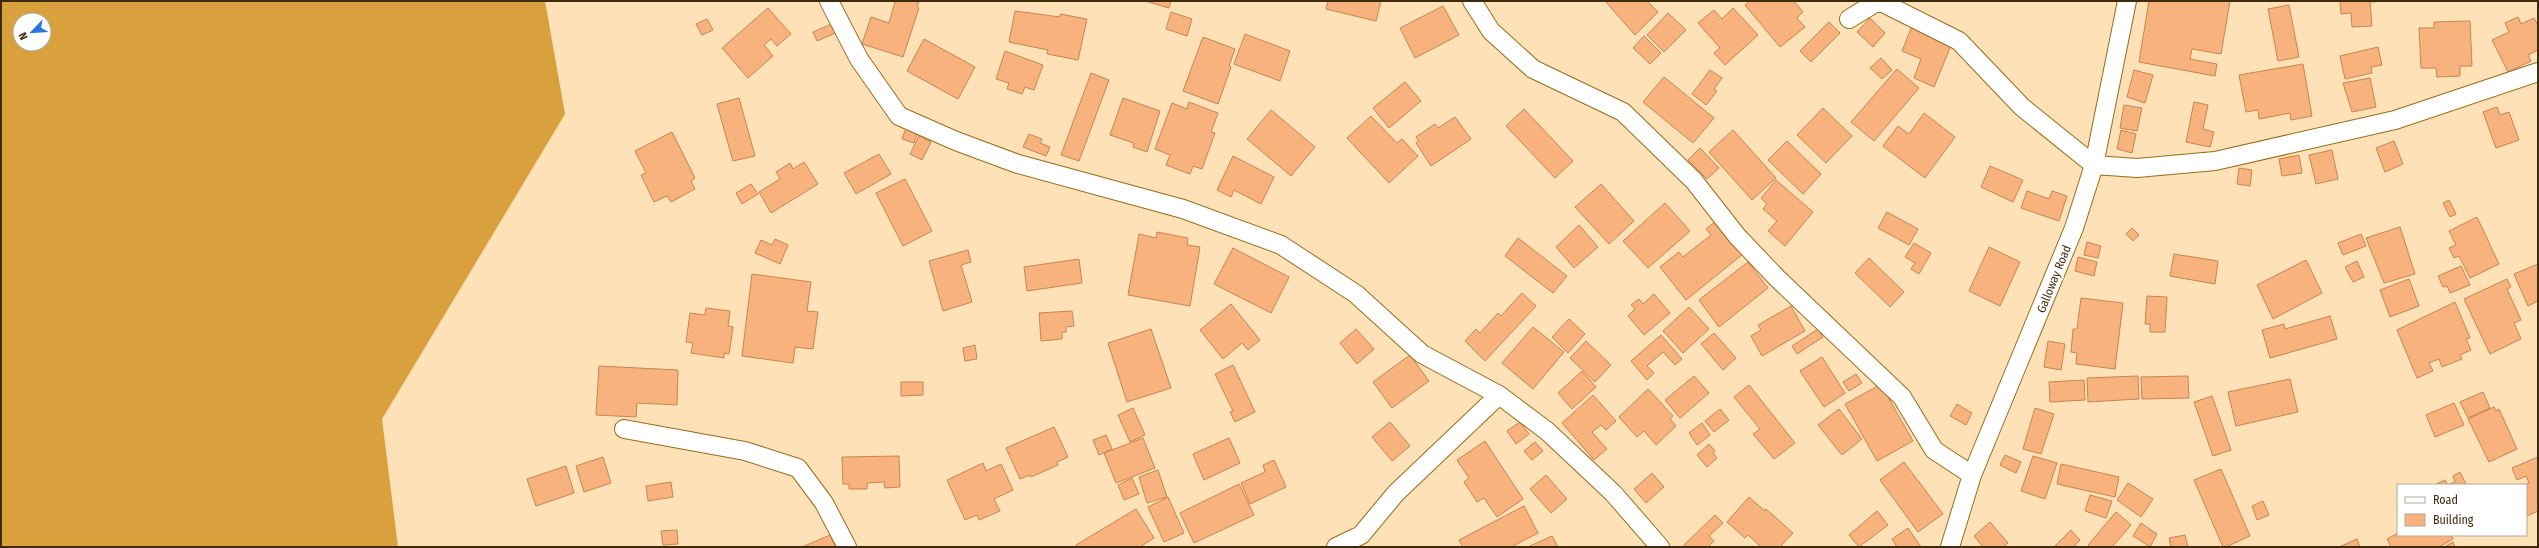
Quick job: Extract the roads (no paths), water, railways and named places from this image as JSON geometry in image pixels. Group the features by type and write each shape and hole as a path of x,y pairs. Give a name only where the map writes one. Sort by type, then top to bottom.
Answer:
{"street":[{"path":"829,1 858,59 899,116 956,141 1018,164 1183,209 1281,245 1356,294 1422,354 1498,394 1547,431 1613,493 1660,547"},
{"path":"1472,1 1491,31 1533,69 1623,112 1694,181 1747,247 1902,397 1934,450 1972,475"},
{"name":"Galloway Road","path":"1950,547 1972,475 2074,228 2094,165 2127,1"},
{"path":"1849,19 1875,3 1883,3 1959,41 2022,107 2094,165 2137,168 2216,161 2395,120 2538,72"},
{"path":"1336,547 1361,535 1396,493 1498,394"},
{"path":"624,429 746,451 798,468 824,503 847,547"}]}
